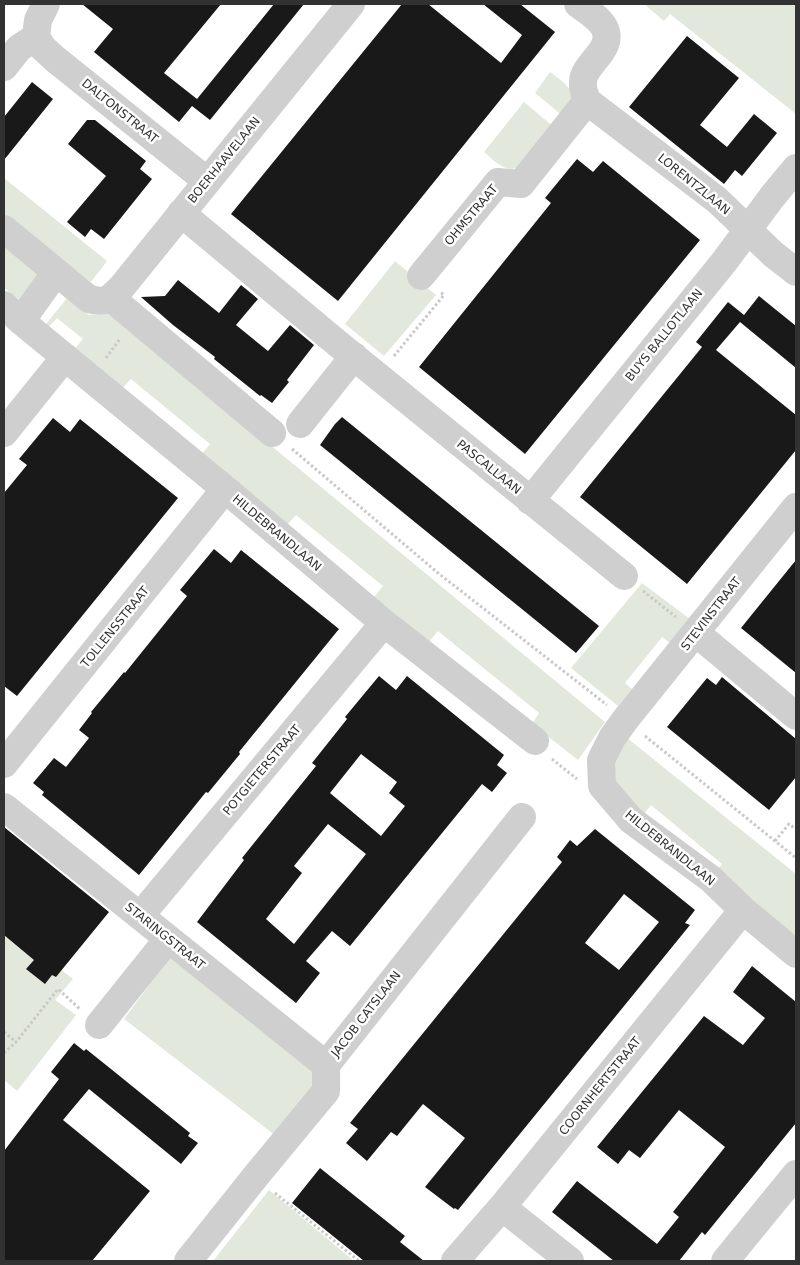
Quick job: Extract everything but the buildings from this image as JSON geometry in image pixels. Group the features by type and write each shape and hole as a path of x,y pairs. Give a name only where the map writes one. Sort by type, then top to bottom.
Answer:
{"street":[{"name":"DALTONSTRAAT","path":"16,46 38,20 46,4"},
{"name":"BOERHAAVELAAN","path":"100,298 121,288 351,4"},
{"path":"578,4 604,26 607,36 604,49 585,74 582,82 587,101"},
{"name":"DALTONSTRAAT","path":"16,46 43,48 207,181"},
{"name":"LORENTZLAAN","path":"587,101 717,200 773,254 796,272"},
{"name":"OHMSTRAAT","path":"420,276 498,182 521,184 587,101"},
{"name":"BUYS BALLOTLAAN","path":"530,500 718,270 796,168"},
{"name":"PASCALLAAN","path":"181,213 624,576"},
{"path":"4,229 56,272 135,319 272,433"},
{"name":"HILDEBRANDLAAN","path":"56,272 12,313 384,623 535,741"},
{"path":"300,424 354,356"},
{"path":"4,433 65,357"},
{"name":"TOLLENSSTRAAT","path":"4,764 225,489"},
{"name":"STEVINSTRAAT","path":"602,786 601,760 612,738 796,507"},
{"name":"POTGIETERSTRAAT","path":"140,916 384,623"},
{"path":"696,633 796,716"},
{"name":"HILDEBRANDLAAN","path":"602,786 631,820 711,879 743,910 796,954"},
{"name":"STARINGSTRAAT","path":"4,807 326,1065"},
{"name":"JACOB CATSLAAN","path":"188,1261 255,1176 326,1091 326,1065 522,817"},
{"name":"COORNHERTSTRAAT","path":"455,1261 502,1207 743,910"},
{"path":"99,1025 168,939"},
{"path":"725,1261 796,1174"},
{"path":"502,1207 570,1261"}],"path":[{"path":"378,376 444,295 420,276"},
{"path":"91,379 135,319"},
{"path":"272,433 438,573"},
{"path":"624,576 696,633"},
{"path":"535,741 537,747 586,786 602,786"},
{"path":"775,841 789,824 796,829"},
{"path":"4,1053 16,1042 58,989 99,1025"},
{"path":"4,1032 16,1042"},
{"path":"255,1176 359,1261"}],"shaded area":[{"path":"644,4 796,4 796,114 670,14 664,21"},
{"path":"550,72 567,86 572,96 572,102 564,117 535,93"},
{"path":"524,102 555,128 527,162 513,169 506,168 484,152"},
{"path":"4,178 107,261 91,282 4,215"},
{"path":"4,247 49,281 30,307 4,288"},
{"path":"395,261 436,295 384,356 345,324"},
{"path":"68,297 89,315 111,313 605,722 578,760 532,724 539,713 438,631 429,642 374,597 383,586 296,515 287,525 201,455 210,444 131,379 120,391 73,351 83,339 57,318 46,330 46,324"},
{"path":"642,583 690,619 670,643 662,637 625,683 632,689 618,706 571,668"},
{"path":"621,733 796,874 796,939 716,872 722,864 651,805 644,814 600,777"},
{"path":"4,926 73,979 55,1000 76,1015 17,1091 4,1080"},
{"path":"173,953 316,1067 318,1083 276,1136 124,1019"},
{"path":"269,1190 354,1261 213,1261"}]}
